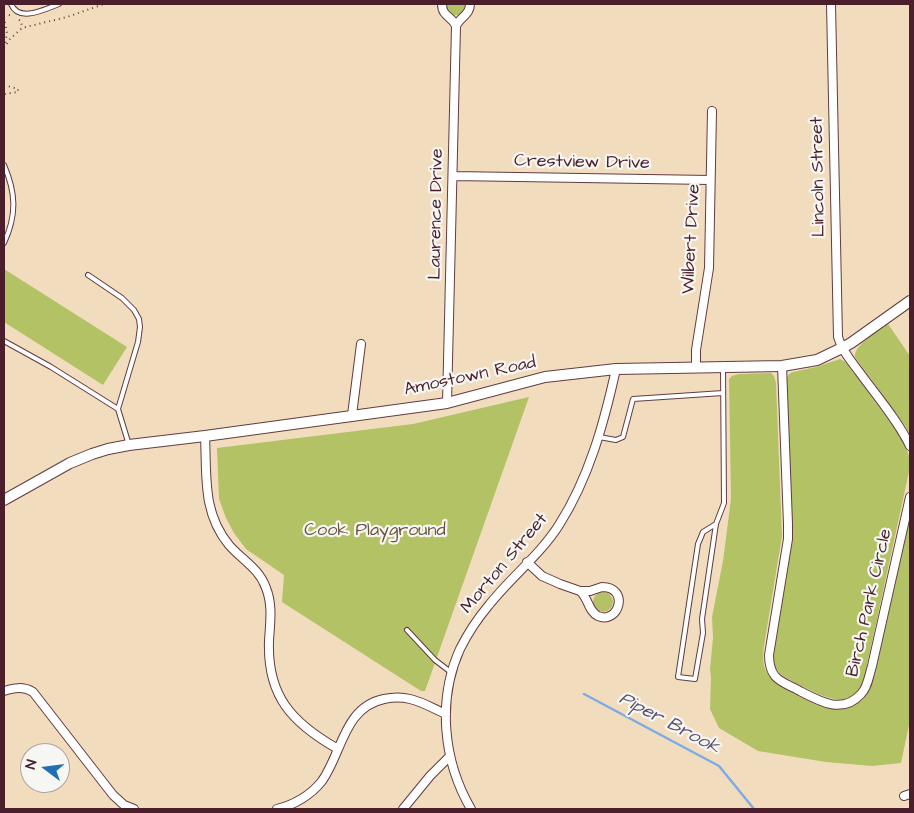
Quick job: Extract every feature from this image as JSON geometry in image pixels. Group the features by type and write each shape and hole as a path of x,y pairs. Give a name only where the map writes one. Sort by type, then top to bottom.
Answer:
{"street":[{"path":"442,4 444,12 456,26 468,12 470,4"},
{"name":"Lincoln Street","path":"831,4 837,333 842,348"},
{"name":"Laurence Drive","path":"447,403 456,26"},
{"name":"Wilbert Drive","path":"696,368 696,350 709,268 712,111"},
{"name":"Crestview Drive","path":"453,176 710,180"},
{"name":"Amostown Road","path":"4,500 70,463 108,449 129,445 447,403 545,377 616,369 782,366 817,360 842,348 910,301"},
{"path":"352,415 361,344"},
{"path":"842,348 910,446"},
{"name":"Birch Park Circle","path":"782,366 788,539 769,654 771,669 781,681 831,705 848,703 859,696 864,690 872,666 910,497"},
{"name":"Morton Street","path":"471,809 457,779 447,742 446,714 452,673 460,650 476,621 553,534 570,506 599,436 616,369"},
{"path":"205,436 207,493 215,523 231,547 251,564 259,574 268,593 270,661 276,689 285,705 301,724 314,735 338,748"},
{"path":"527,562 542,576 580,591 590,591 602,587 610,588 617,594 619,599 616,610 607,617 596,615 590,609 587,599 580,591"},
{"path":"4,691 25,688 33,692 110,792 118,806 134,809"},
{"path":"277,809 295,803 314,789 325,775 353,719 363,709 375,702 394,697 410,699 446,714"},
{"path":"403,809 450,756"}],"lane":[{"path":"11,4 12,8 21,14 32,13 59,4"},
{"path":"4,165 14,194 11,224 4,243"},
{"path":"88,275 128,303 139,319 138,342 118,409 129,445"},
{"path":"4,341 51,367 118,409"},
{"path":"716,524 703,532 698,544 678,677 695,679 716,524 724,503 723,367"},
{"path":"599,436 616,440 623,437 633,399 723,393"},
{"path":"407,630 435,660 452,673"}],"path":[{"path":"4,47 22,28 67,17 104,4"},
{"path":"4,47 6,32 4,15 12,16 21,21 22,28"},
{"path":"4,85 18,89 18,92 4,94"}],"green space":[{"path":"446,4 466,4 465,9 459,15 452,15 447,9"},
{"path":"4,269 127,347 103,385 4,322"},
{"path":"888,324 910,356 910,434 855,357 858,347 862,343"},
{"path":"840,359 848,365 903,440 909,456 910,467 864,679 859,689 853,695 839,700 823,696 785,677 777,670 772,658 792,537 786,380 789,374 793,372"},
{"path":"771,373 776,383 782,536 764,646 765,670 780,686 820,706 828,708 843,709 850,707 858,703 867,694 874,677 910,516 910,720 901,763 872,766 826,762 758,751 719,728 710,709 712,617 723,561 731,499 729,379 739,374"},
{"name":"Cook Playground","path":"529,397 425,691 421,691 282,602 284,575 246,549 234,533 219,499 217,448 413,424"},
{"path":"603,592 610,595 613,602 610,609 603,612 596,609 593,602 596,595"}],"waterway":[{"name":"Piper Brook","path":"584,694 719,766 754,809"}]}
